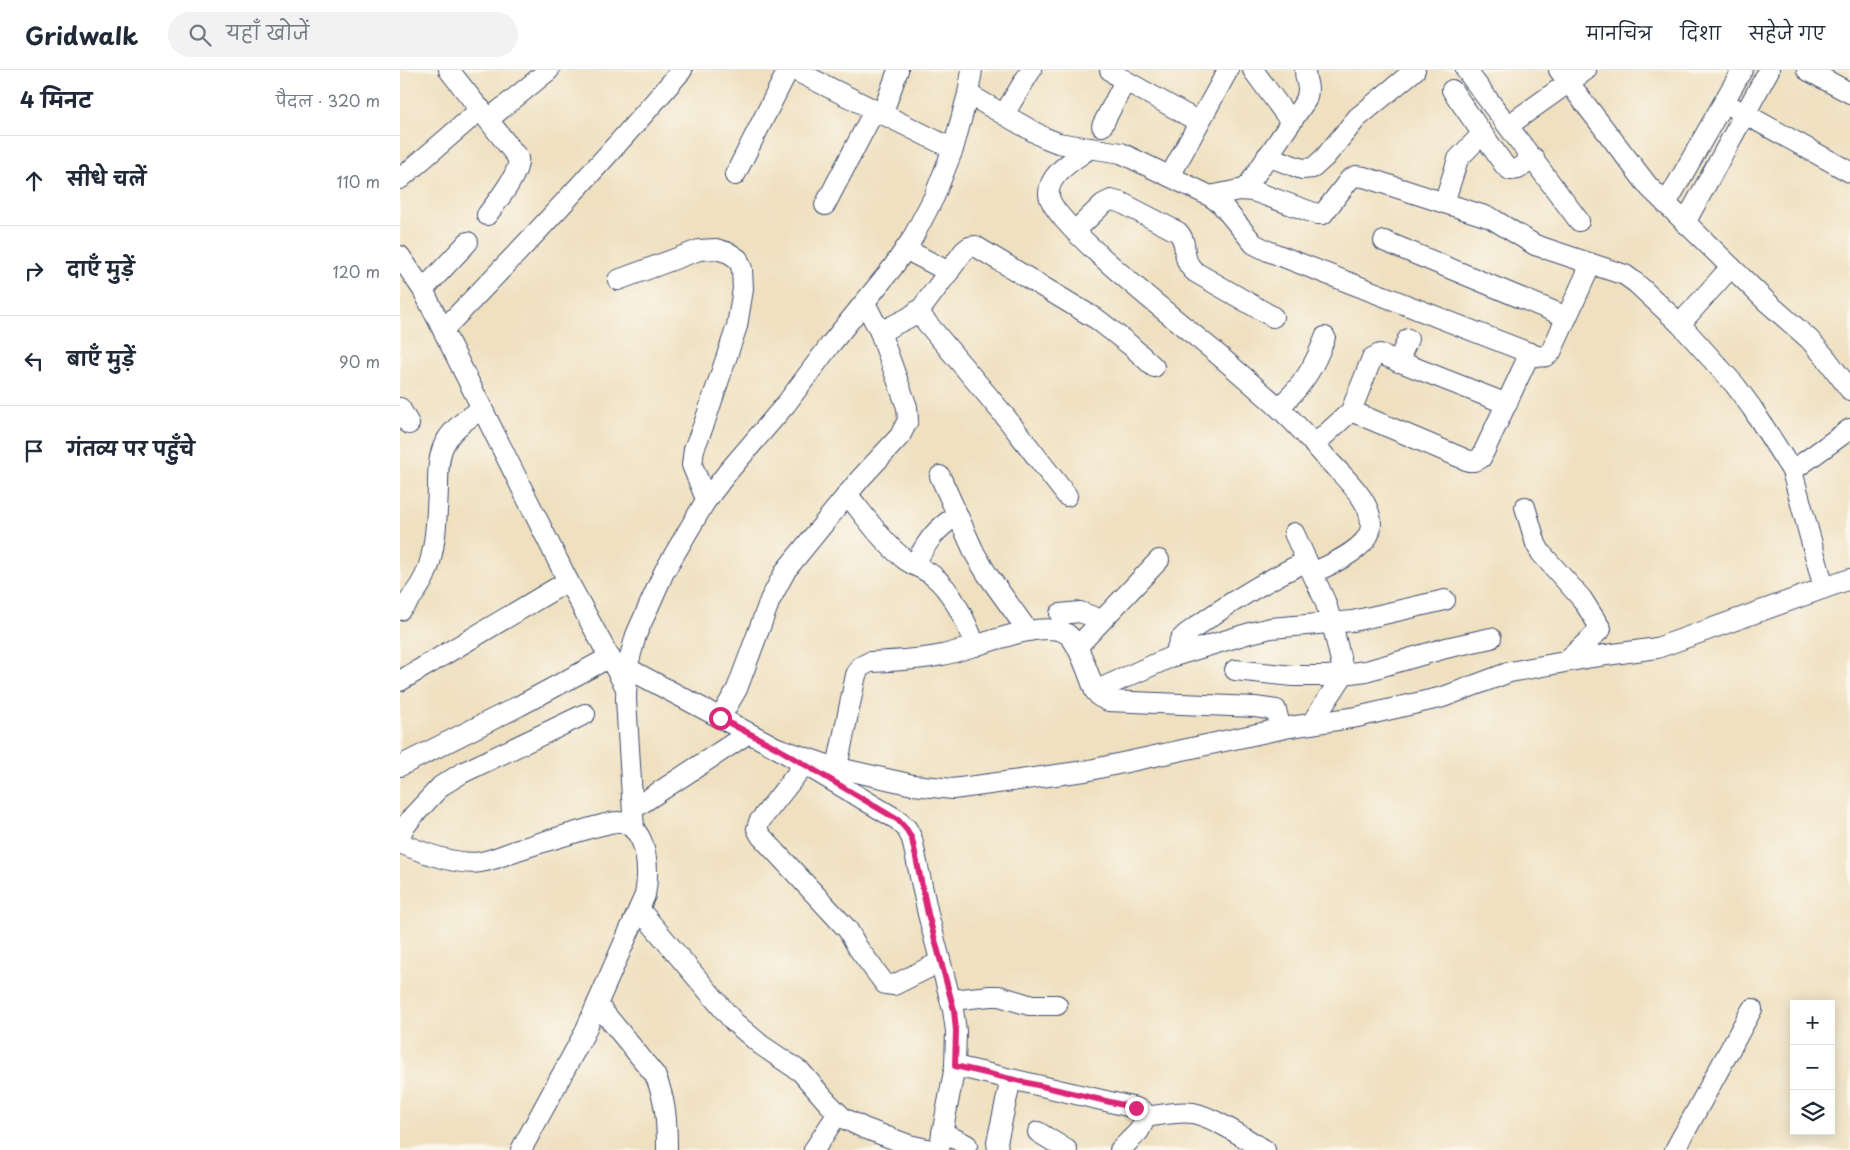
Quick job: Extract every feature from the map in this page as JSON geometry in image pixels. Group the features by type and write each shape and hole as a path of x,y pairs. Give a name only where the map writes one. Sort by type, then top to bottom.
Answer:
{"street":[{"path":"449,70 485,114 518,158 520,164 488,215"},
{"path":"400,179 485,114 549,70"},
{"path":"443,330 579,188 682,70"},
{"path":"735,175 788,70"},
{"path":"794,70 953,149"},
{"path":"825,205 878,113 898,70"},
{"path":"634,830 626,688 627,668 636,635 664,572 706,499 786,404 905,249 934,197 953,149 968,94 972,70"},
{"path":"1004,114 1030,70"},
{"path":"1170,176 1228,70"},
{"path":"1253,70 1291,122"},
{"path":"1245,187 1306,100 1309,88 1305,77 1305,70"},
{"path":"1267,156 1302,169 1313,168 1325,157 1357,118 1415,70"},
{"path":"1466,70 1579,220"},
{"path":"1509,125 1564,76 1586,70"},
{"path":"1666,204 1742,70"},
{"path":"1685,222 1769,70"},
{"path":"1807,70 1850,93"},
{"path":"1102,126 1118,76 1199,122"},
{"path":"1564,76 1639,174 1666,204 1808,339 1826,358 1850,390"},
{"path":"1452,90 1505,166 1510,170 1518,170 1534,158"},
{"path":"968,94 1058,143 1121,153 1216,200 1254,244 1268,251 1543,357 1548,356 1591,264"},
{"path":"1724,102 1850,172"},
{"path":"1444,203 1458,159 1482,134"},
{"path":"1090,148 1058,172 1050,184 1048,196 1054,207 1100,256 1216,352 1279,408 1350,482 1365,504 1371,520 1370,532 1363,542 1346,556 1277,575 1238,598 1186,634 1180,640 1174,656"},
{"path":"1216,200 1286,172 1295,166"},
{"path":"1245,187 1317,214 1323,214 1350,179 1356,176 1491,218 1535,244 1625,275 1680,324 1752,408 1792,471 1824,588"},
{"path":"1075,231 1103,204 1111,200 1122,203 1178,232 1182,237 1188,266 1195,272 1273,317"},
{"path":"1384,241 1567,317"},
{"path":"423,290 468,242"},
{"path":"880,332 918,312 935,292 964,251 969,247 975,246 1098,320 1154,367"},
{"path":"618,280 699,250 716,249 729,253 738,259 742,269 742,289 737,326 694,449 692,465 706,499"},
{"path":"905,249 949,272"},
{"path":"400,256 423,290 568,581 626,688"},
{"path":"1680,324 1731,267"},
{"path":"720,718 737,689 770,600 786,570 847,494 900,436 908,420 907,407 880,332 864,303"},
{"path":"918,312 1067,496"},
{"path":"1279,408 1295,393 1308,376 1318,357 1325,337"},
{"path":"1398,362 1408,339"},
{"path":"1351,411 1474,462 1480,458 1530,353"},
{"path":"1314,445 1351,411 1372,358 1380,354 1507,404"},
{"path":"400,610 412,598 426,575 432,553 437,505 438,469 444,445 453,431 482,409"},
{"path":"1792,471 1850,429"},
{"path":"940,476 957,515 987,574 1028,631"},
{"path":"847,494 904,559 934,577 942,585 964,616 975,646"},
{"path":"1525,506 1536,544 1541,553 1582,599 1601,629 1564,662"},
{"path":"914,565 930,537 937,529 957,515"},
{"path":"1294,533 1325,601 1344,674 1311,724"},
{"path":"1077,646 1159,560"},
{"path":"777,748 837,767 913,785 953,789 1085,771 1281,729 1357,717 1443,697 1510,672 1657,648 1850,579"},
{"path":"400,681 568,581"},
{"path":"1095,691 1174,656 1271,628 1352,621 1445,600"},
{"path":"1060,614 1080,612 1102,620"},
{"path":"837,767 856,675 860,667 870,662 942,655 1028,631 1046,628 1060,629 1069,635 1077,646 1095,691 1100,697 1108,701 1255,706 1276,710 1281,729"},
{"path":"1235,670 1293,676 1344,674 1366,671 1446,648 1491,638"},
{"path":"400,766 610,658"},
{"path":"627,668 747,734 777,748 898,820 907,830 912,839 928,914 951,1000 956,1031 955,1066 940,1141 967,1145"},
{"path":"400,838 403,829 412,816 441,786 462,773 585,714"},
{"path":"633,809 747,734"},
{"path":"804,765 759,822 757,829 761,836 848,930 858,948 886,984 894,985 940,962"},
{"path":"400,843 450,860 480,862 610,823 624,823 634,830 644,845 648,879 645,895 584,1034 521,1150"},
{"path":"639,909 734,1022 761,1045 801,1072 843,1118 909,1145 931,1150"},
{"path":"951,1000 999,996 1029,1005 1056,1005"},
{"path":"597,1004 655,1075 661,1087 666,1111 668,1150"},
{"path":"1675,1150 1752,1009"},
{"path":"955,1066 1136,1108 1143,1111 1146,1118"},
{"path":"998,1150 997,1142 1012,1079"},
{"path":"814,1150 838,1113"},
{"path":"1146,1118 1192,1113 1208,1119 1265,1150"},
{"path":"1120,1150 1139,1131 1146,1118"},
{"path":"1038,1132 1067,1150"}],"route":[{"path":"720,718 747,734 777,748 898,820 907,830 912,839 934,940 954,1010 956,1031 955,1066 1136,1108"}]}
